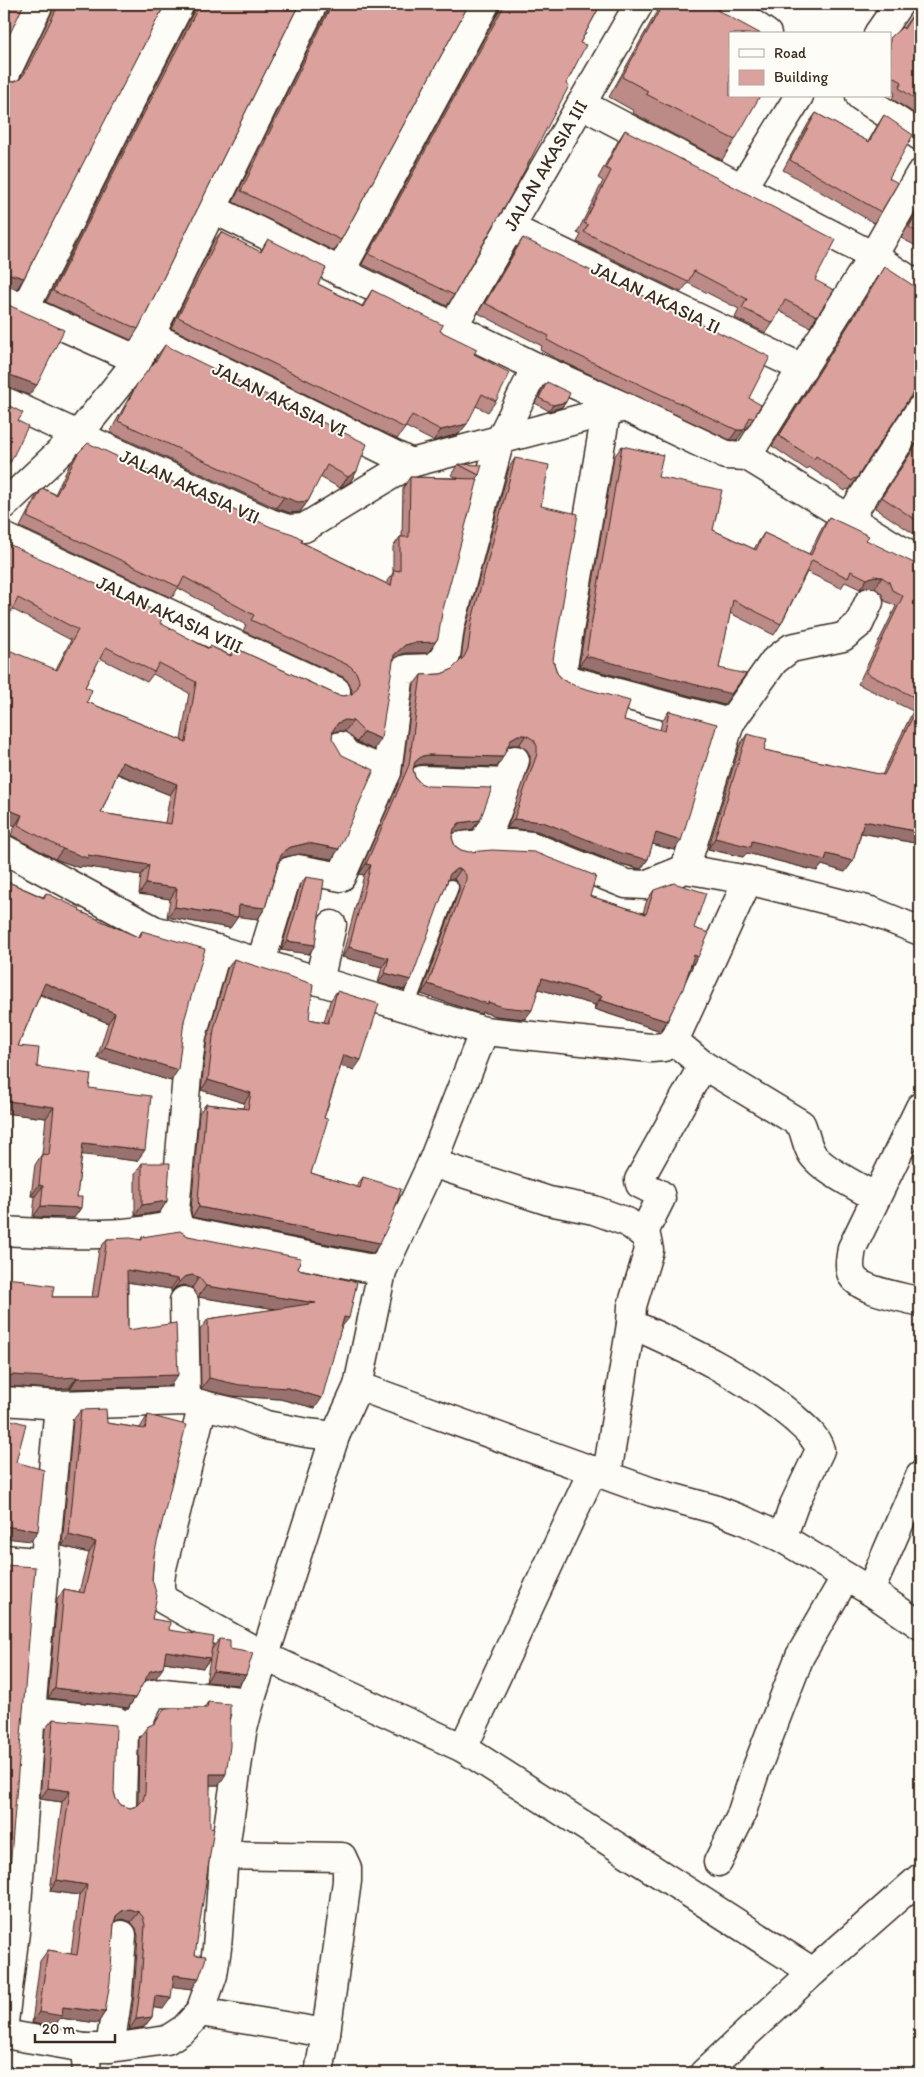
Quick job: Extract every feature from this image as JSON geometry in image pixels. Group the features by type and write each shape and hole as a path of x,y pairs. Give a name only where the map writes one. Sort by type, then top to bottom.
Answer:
{"street":[{"path":"4,77 39,4"},
{"path":"138,360 14,305 180,4"},
{"path":"4,505 78,435 138,360 313,4"},
{"path":"340,272 485,4"},
{"name":"JALAN AKASIA III","path":"452,328 639,4"},
{"path":"732,4 743,17 764,32"},
{"path":"879,32 899,4"},
{"path":"742,188 798,98"},
{"path":"863,98 920,136"},
{"path":"581,104 873,256 920,287"},
{"path":"747,456 873,256 920,174"},
{"path":"213,209 452,328 536,367 615,410 726,455 747,456 920,562"},
{"name":"JALAN AKASIA II","path":"509,227 802,368"},
{"name":"JALAN AKASIA VI","path":"150,335 411,463"},
{"path":"261,962 288,872 298,869 341,877 387,772 400,673 406,669 434,668 446,656 450,627 500,440 536,367"},
{"name":"JALAN AKASIA VII","path":"4,401 288,530 304,528 411,463"},
{"path":"411,463 615,410"},
{"path":"615,410 562,672 564,676 573,681 730,723"},
{"path":"849,518 920,410"},
{"name":"JALAN AKASIA VIII","path":"4,537 336,691"},
{"path":"686,869 730,723 774,661 791,648 843,637 859,624 869,602"},
{"path":"340,746 347,755 387,772"},
{"path":"422,780 512,771 472,845 512,844 531,846 626,884 645,885 686,869 748,880 871,911 920,931"},
{"path":"4,849 154,930 407,1008 484,1031 651,1048 664,1047 674,1041 748,880"},
{"path":"320,981 332,926"},
{"path":"217,949 192,1036 188,1064 175,1212 178,1224 184,1231 382,1271"},
{"path":"4,2034 94,2056 167,2040 184,2029 200,2012 213,1974 217,1948 224,1855 242,1733 250,1702 266,1657 335,1436 358,1386 382,1271 432,1163 484,1031"},
{"path":"674,1041 703,1065 801,1124 807,1137 810,1152 824,1167 876,1197"},
{"path":"643,1234 661,1198 660,1194 640,1184 639,1180 703,1065"},
{"path":"920,1107 852,1248 851,1274 856,1281 868,1288 920,1302"},
{"path":"432,1163 549,1201 594,1210 627,1222 646,1236 649,1250 632,1306 631,1324 600,1472 463,1748"},
{"path":"4,1231 93,1236 156,1229 178,1224"},
{"path":"184,1301 195,1403 162,1568 160,1594 164,1600 266,1657 463,1748 813,1972"},
{"path":"631,1324 697,1355 756,1389 786,1412 817,1441 820,1450 794,1505 782,1538"},
{"path":"358,1386 652,1492 736,1517 782,1538 845,1578 870,1591 920,1625"},
{"path":"4,1401 59,1405 195,1403 237,1413 266,1425 335,1436"},
{"path":"4,2022 10,1908 31,1712 59,1405"},
{"path":"870,1591 920,1476"},
{"path":"4,1560 45,1563"},
{"path":"718,1862 740,1818 754,1775 800,1656 845,1578"},
{"path":"31,1712 116,1722 122,1725 138,1722 152,1694 164,1692 250,1702"},
{"path":"122,1725 124,1730 122,1804"},
{"path":"224,1855 342,1857 347,1868 347,1880 320,2073"},
{"path":"704,2073 813,1972 920,1878"},
{"path":"94,2056 118,1994 122,1935"},
{"path":"200,2012 326,2033"}],"lane":[{"path":"407,1008 450,887"}],"building":[{"path":"4,4 24,4 4,46"},
{"path":"59,4 165,4 24,278 10,274 4,276 7,269 4,267 4,80 13,82 20,79 25,73"},
{"path":"200,4 299,4 138,329 53,291"},
{"path":"332,4 469,4 341,240 241,191"},
{"path":"505,4 601,4 580,43 586,45 566,84 569,86 518,183 454,295 369,254"},
{"path":"663,4 706,4 757,32 729,32 729,98 759,98 735,140 646,94 648,91 622,77"},
{"path":"920,4 920,102 899,88 902,82 892,76 892,36 902,27 904,29"},
{"path":"816,113 869,142 884,115 913,135 889,178 898,183 881,212 790,160"},
{"path":"625,130 836,240 815,280 834,290 817,316 785,300 773,323 742,308 747,299 694,271 688,282 584,232 588,225 584,223 611,171 605,168"},
{"path":"920,207 920,234 909,227"},
{"path":"221,232 261,252 268,239 326,268 318,284 363,307 372,290 443,325 440,331 477,349 474,354 510,373 496,401 482,394 467,424 441,430 412,415 405,428 178,317"},
{"path":"523,238 770,357 749,398 761,405 753,419 750,417 744,430 737,430 560,347 547,340 549,336 485,303"},
{"path":"885,267 920,290 920,386 914,391 856,479 854,478 852,481 816,456 814,459 779,436"},
{"path":"4,303 64,330 37,385 10,375 4,377"},
{"path":"165,345 367,444 357,471 348,477 327,465 308,501 298,502 118,421 137,384 158,358"},
{"path":"547,382 570,393 566,402 553,405 539,398"},
{"path":"4,403 23,413 18,421 28,426 11,461 4,458"},
{"path":"920,439 920,523 882,497"},
{"path":"88,443 271,527 293,534 302,539 301,542 391,586 394,570 400,571 400,537 409,537 410,477 478,479 442,613 438,638 435,642 405,645 394,655 381,739 364,732 353,721 345,720 338,723 333,730 332,738 342,755 374,770 339,849 308,843 285,850 280,857 265,908 239,905 238,917 175,907 177,888 146,884 149,865 88,855 87,858 63,849 18,825 22,815 4,808 4,648 57,670 78,630 18,598 4,625 4,542 164,615 160,623 209,649 210,646 231,656 235,648 337,695 352,694 358,687 359,680 356,672 350,666 251,620 254,615 184,577 179,587 27,517 42,488 56,495 78,453","holes":["106,647 154,672 159,663 196,682 186,742 87,702 92,690 85,687","122,762 177,784 171,824 101,813"]},
{"path":"622,446 663,455 658,477 722,490 713,530 756,550 764,533 811,555 829,517 869,536 866,540 920,566 920,700 866,673 903,596 892,590 889,582 882,577 874,576 867,579 851,571 848,578 812,560 781,624 733,600 719,668 746,674 731,694 586,656"},
{"path":"515,458 549,465 541,506 578,514 553,660 557,673 563,680 576,686 630,701 624,720 665,731 669,711 717,724 681,841 656,833 648,859 645,859 621,853 543,822 514,819 537,754 537,746 534,740 526,735 518,735 511,739 503,757 422,756 415,762 413,769 415,777 420,783 428,786 492,788 480,820 459,823 454,829 452,838 455,846 461,850 469,852 492,850 534,852 596,876 590,896 646,914 654,890 674,883 706,893 694,928 709,933 698,957 694,955 683,989 667,1021 600,1000 602,996 542,978 532,1010 503,1007 488,1002 488,1004 428,984 466,880 466,875 461,869 456,869 450,874 411,980 385,973 389,958 349,947 371,865 366,864 409,765 421,675 441,674 451,670 464,657 468,649 472,620"},
{"path":"458,464 482,465 479,475"},
{"path":"920,702 920,832 864,821 853,861 827,854 825,860 752,841 751,847 715,838 747,734 767,739 764,750 884,775"},
{"path":"4,858 11,861 4,877"},
{"path":"306,877 324,880 315,945 287,941"},
{"path":"4,880 44,898 46,893 80,909 79,911 140,938 142,931 205,949 184,1021 178,1070 105,1047 115,1013 45,983 18,1046 39,1048 37,1067 91,1074 89,1088 151,1096 145,1150 83,1143 77,1197 82,1197 81,1208 41,1206 43,1186 39,1185 42,1154 49,1155 54,1107 8,1101 10,1081 4,1078"},
{"path":"234,959 313,984 309,1019 328,1023 337,991 379,1004 361,1060 344,1055 324,1118 328,1119 311,1173 360,1188 363,1177 401,1189 393,1215 380,1243 199,1207 206,1104 248,1109 251,1093 208,1080 214,1029"},
{"path":"142,1163 170,1163 167,1201 142,1205"},
{"path":"180,1231 188,1236 301,1258 298,1269 357,1282 349,1318 344,1317 322,1398 288,1388 240,1385 209,1378 208,1319 316,1303 206,1286 199,1277 192,1275 184,1277 179,1282 178,1279 127,1270 128,1330 176,1323 178,1375 60,1378 13,1375 4,1377 4,1278 54,1286 52,1297 98,1297 107,1239 130,1238 142,1240 142,1237"},
{"path":"106,1409 107,1423 145,1429 148,1415 186,1425 154,1555 152,1579 157,1596 152,1619 170,1622 169,1630 214,1637 210,1658 166,1651 163,1668 150,1671 135,1698 55,1688 64,1589 84,1593 96,1542 69,1535 81,1410"},
{"path":"4,1418 26,1424 16,1462 44,1470 38,1531 4,1526"},
{"path":"4,1565 35,1567 9,1881 4,1881"},
{"path":"219,1639 230,1640 230,1649 253,1653 246,1675 213,1671"},
{"path":"208,1702 230,1704 230,1746 226,1774 210,1774 210,1827 214,1828 195,1955 206,1956 199,1978 174,1975 171,1998 155,1996 152,2017 136,2019 141,1984 145,1925 143,1917 139,1912 130,1909 122,1911 116,1916 114,1923 110,1982 105,2012 63,2007 62,2016 39,2012 48,1950 77,1955 87,1885 57,1880 70,1791 48,1788 53,1719 116,1725 114,1792 116,1799 121,1805 130,1808 137,1806 143,1800 145,1793 147,1727 155,1723 165,1708 207,1708"}]}
